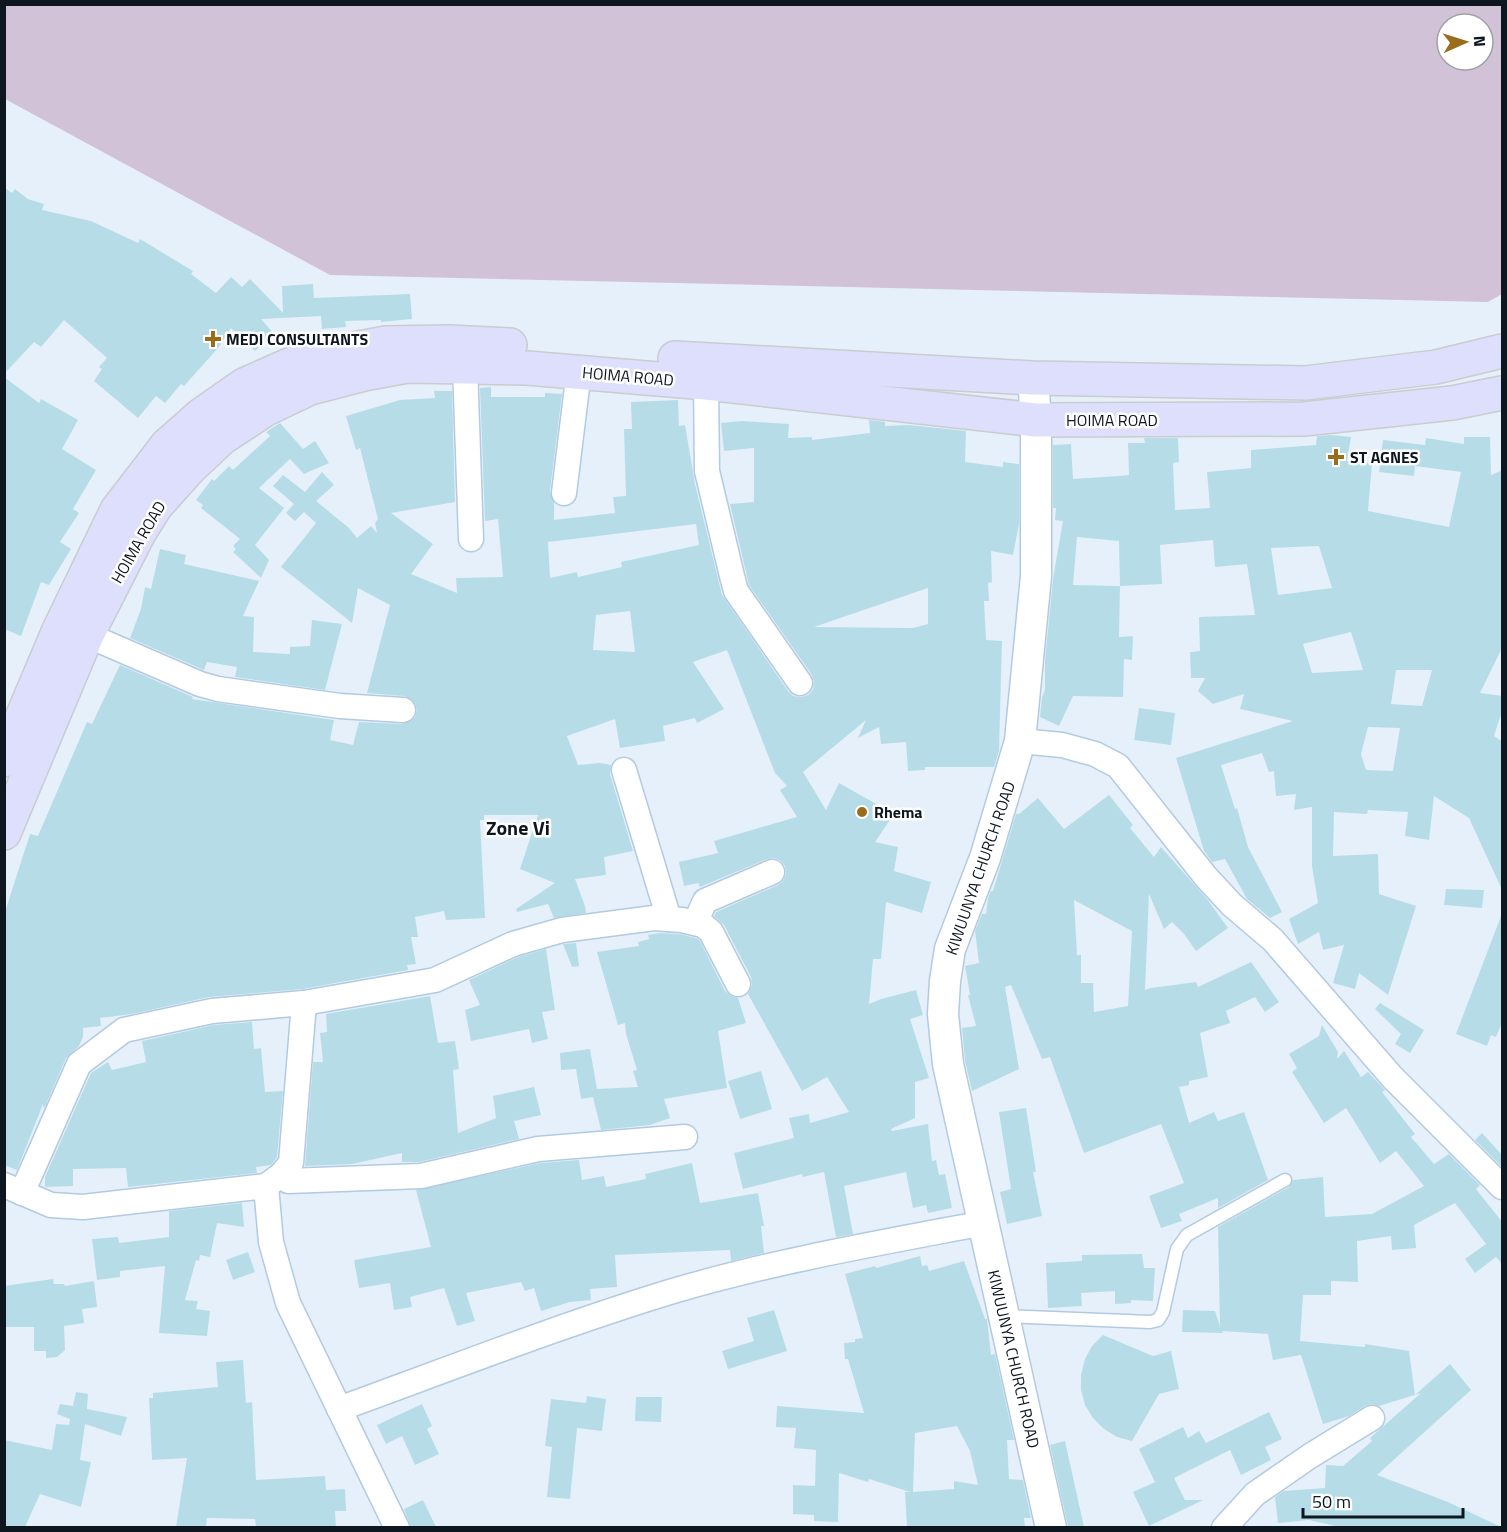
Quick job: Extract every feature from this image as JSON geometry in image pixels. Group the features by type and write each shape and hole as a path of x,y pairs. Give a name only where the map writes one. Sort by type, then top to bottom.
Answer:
{"main road":[{"name":"HOIMA ROAD","path":"4,760 59,630 117,510 167,445 201,415 244,385 289,365 342,351 386,343 449,342 572,349 684,359 1033,378 1305,383 1436,367 1503,351"},
{"name":"HOIMA ROAD","path":"4,834 87,635 139,533 156,506 189,469 222,438 266,409 310,388 407,366 579,371 1036,420 1304,419 1452,403 1503,393"}],"street":[{"path":"465,366 471,539"},
{"path":"564,492 579,371"},
{"name":"KIWUUNYA CHURCH ROAD","path":"1033,378 1036,420 1036,576 1020,741 985,858 950,949 943,1014 948,1065 1051,1527"},
{"path":"706,383 707,471 734,584 744,603 800,683"},
{"path":"87,635 200,684 218,689 340,706 403,710"},
{"path":"1020,741 1062,745 1095,754 1118,766 1136,786 1167,830 1219,891 1273,940 1392,1077 1503,1187"},
{"path":"624,770 669,919"},
{"path":"695,923 705,902 772,872"},
{"path":"685,1137 538,1149 421,1176 273,1181 83,1207 51,1205 13,1189 79,1064 124,1030 212,1011 303,1003 435,980 513,944 562,930 654,918 703,925 711,932 738,984"},
{"path":"303,1003 291,1163 273,1181 271,1242 288,1303 397,1527"},
{"path":"339,1409 674,1291 835,1251 984,1223"},
{"path":"1224,1527 1255,1494 1310,1456 1372,1418"}],"lane":[{"path":"1004,1316 1150,1322 1158,1320 1163,1312 1177,1249 1186,1234 1285,1180"}],"shaded area":[{"path":"4,5 1502,5 1502,294 1488,302 330,275 5,99"}],"building":[{"path":"4,187 12,193 15,189 28,199 44,204 42,210 91,221 138,243 140,239 193,271 191,274 216,293 231,277 242,287 250,279 283,313 282,286 313,284 314,298 410,294 412,319 381,322 381,320 345,321 346,327 322,329 321,316 261,319 274,334 255,351 231,328 218,348 184,386 181,384 165,403 156,396 138,418 94,381 102,369 99,367 107,358 64,320 41,347 34,342 4,374"},
{"path":"4,377 39,403 41,399 78,420 62,449 96,470 73,509 79,513 60,542 71,549 49,585 41,582 21,636 4,629"},
{"path":"491,387 491,397 545,397 545,393 562,394 550,491 554,502 554,520 615,513 613,497 626,496 624,429 632,429 631,402 678,400 679,426 685,425 695,484 722,595 793,696 808,695 813,690 812,675 749,585 730,504 754,502 754,448 724,451 721,423 742,421 789,424 788,438 812,437 812,440 870,433 869,420 885,422 885,426 909,425 966,431 965,462 1003,467 1003,462 1019,464 1019,524 1013,555 991,551 992,582 988,583 989,601 984,601 986,640 1002,641 999,751 994,767 925,767 925,770 908,771 906,742 881,744 879,727 858,738 866,720 803,772 826,810 839,783 894,814 875,842 898,847 894,871 931,882 922,913 886,902 881,959 873,959 869,1004 916,990 923,1015 910,1019 929,1078 915,1082 915,1118 891,1129 892,1131 928,1124 932,1161 936,1160 939,1175 945,1174 952,1208 928,1213 926,1205 913,1208 906,1172 844,1186 853,1234 836,1237 824,1172 803,1177 802,1174 743,1189 734,1153 794,1138 789,1118 809,1114 810,1123 849,1112 827,1077 802,1091 748,994 752,985 751,977 724,925 714,916 716,912 778,885 786,874 785,866 774,858 767,859 700,887 698,883 684,886 679,862 718,853 714,841 797,817 780,790 787,786 775,773 727,650 693,662 724,709 697,723 695,718 663,726 665,741 620,748 615,719 567,736 578,765 600,763 611,765 610,774 633,851 604,857 606,875 575,879 586,913 554,918 548,904 517,912 516,909 555,883 520,869 538,815 484,815 484,820 480,820 485,918 446,920 444,911 415,917 418,937 411,937 416,964 407,965 408,970 302,989 209,997 132,1014 100,1018 101,1026 83,1028 83,1037 79,1046 66,1058 44,1109 43,1104 17,1170 4,1165 4,915 30,834 38,836 87,722 92,724 120,665 193,697 192,699 334,720 330,740 353,745 359,722 402,724 410,722 417,710 411,699 404,696 367,693 390,605 358,588 352,623 281,567 316,523 304,512 295,521 286,513 294,504 273,486 283,475 305,492 322,472 334,485 316,501 349,528 357,538 371,526 377,533 375,523 378,519 360,448 356,450 346,416 400,400 435,398 434,391 452,391 455,502 391,513 433,544 411,574 457,593 456,578 503,577 498,519 485,521 480,388","holes":["696,524 699,545 621,562 622,567 578,577 577,572 550,578 548,542","928,588 928,624 913,628 814,627","630,611 635,652 593,650 596,615"]},
{"path":"280,423 303,449 315,441 329,463 304,474 290,459 259,488 284,508 255,545 269,560 261,578 233,552 236,549 233,546 240,539 201,508 203,505 196,500 212,479 214,481 229,466 233,470 270,436 266,432"},
{"path":"1317,436 1351,437 1347,461 1372,463 1368,511 1449,527 1461,472 1415,466 1414,476 1379,472 1383,440 1425,445 1426,438 1464,444 1464,437 1490,437 1491,475 1503,470 1503,646 1480,693 1503,696 1503,708 1494,736 1503,742 1503,892 1469,818 1434,796 1429,840 1405,836 1408,812 1368,810 1367,814 1334,812 1333,856 1378,854 1379,894 1416,906 1388,995 1359,973 1355,989 1333,983 1344,945 1323,950 1319,932 1298,944 1289,919 1318,903 1312,866 1312,807 1294,810 1296,794 1276,796 1274,771 1269,772 1262,753 1221,765 1248,847 1282,912 1270,918 1247,899 1225,859 1212,862 1204,851 1176,758 1293,721 1240,709 1244,694 1213,704 1198,691 1205,678 1191,678 1190,652 1200,651 1199,617 1255,615 1247,564 1215,567 1213,540 1160,545 1162,584 1120,586 1119,637 1133,636 1132,660 1124,659 1123,697 1073,696 1059,726 1040,717 1045,690 1045,661 1053,579 1063,521 1055,520 1056,508 1053,508 1053,445 1071,444 1073,479 1129,475 1128,443 1145,443 1144,438 1178,438 1179,462 1173,463 1175,510 1210,508 1207,472 1251,468 1251,450 1316,445","holes":["1077,537 1119,541 1120,586 1073,585","1319,546 1332,588 1278,595 1271,548","1351,632 1363,670 1312,673 1303,644","1396,670 1432,670 1422,706 1391,704","1368,727 1400,728 1393,771 1366,770 1361,754"]},
{"path":"160,549 186,555 184,564 259,581 243,616 254,617 253,652 290,654 290,647 310,646 312,620 342,624 325,690 235,677 237,667 207,662 204,670 130,638 141,609 145,587 151,589"},
{"path":"1139,708 1175,713 1171,745 1134,740"},
{"path":"1109,795 1133,825 1130,828 1154,857 1161,847 1207,899 1228,928 1196,951 1172,922 1164,929 1149,894 1145,990 1196,982 1198,987 1251,962 1279,1002 1265,1012 1255,997 1226,1011 1230,1023 1200,1033 1208,1077 1189,1081 1189,1085 1179,1087 1189,1123 1214,1112 1218,1121 1244,1112 1268,1180 1218,1208 1218,1198 1179,1214 1182,1221 1161,1228 1149,1196 1184,1183 1161,1124 1084,1153 1050,1057 1042,1059 1011,985 1005,987 1019,1069 972,1091 965,1061 962,1028 976,1026 968,995 970,995 965,966 979,963 975,931 982,914 986,914 988,898 993,891 1016,814 1038,798 1064,829","holes":["1074,900 1132,931 1128,1006 1094,1012 1093,983 1081,983 1081,955 1077,955"]},
{"path":"1446,889 1484,890 1482,908 1444,905"},
{"path":"1501,916 1503,916 1503,1020 1496,1037 1491,1035 1487,1046 1456,1034"},
{"path":"680,934 700,941 725,991 738,998 746,1023 718,1031 727,1088 664,1099 670,1118 650,1125 601,1130 593,1097 581,1099 576,1069 561,1070 560,1053 590,1049 597,1089 638,1087 633,1071 637,1070 625,1023 618,1025 597,952 639,946 638,942 649,939 648,935"},
{"path":"576,943 579,966 572,967 563,944"},
{"path":"546,949 555,1010 542,1012 548,1039 532,1043 529,1029 471,1041 465,1010 480,1005 469,980 518,957"},
{"path":"430,996 438,1043 455,1041 459,1069 453,1070 458,1133 496,1118 493,1096 534,1087 541,1115 514,1121 519,1139 419,1162 402,1162 402,1153 352,1164 305,1166 313,1062 323,1062 320,1033 327,1032 326,1014"},
{"path":"1380,1003 1424,1030 1410,1053 1395,1044 1401,1034 1375,1009"},
{"path":"252,1022 254,1049 261,1048 265,1092 283,1091 277,1157 271,1165 256,1167 257,1173 128,1187 126,1168 73,1169 73,1186 45,1187 45,1177 91,1073 108,1062 112,1070 146,1062 142,1041 214,1025"},
{"path":"1322,1025 1338,1052 1337,1059 1344,1051 1361,1077 1368,1072 1385,1090 1382,1092 1415,1134 1411,1137 1434,1164 1449,1154 1480,1185 1476,1189 1503,1223 1503,1265 1496,1257 1475,1273 1465,1259 1486,1244 1455,1203 1414,1225 1416,1248 1392,1250 1391,1236 1357,1241 1358,1282 1331,1281 1331,1295 1303,1295 1300,1341 1365,1347 1365,1344 1409,1351 1415,1395 1379,1406 1372,1404 1365,1406 1349,1416 1323,1424 1301,1355 1273,1360 1268,1334 1222,1331 1223,1333 1182,1332 1183,1310 1215,1311 1220,1326 1218,1227 1289,1187 1293,1180 1323,1177 1325,1217 1372,1214 1424,1186 1396,1151 1380,1163 1346,1108 1324,1123 1292,1072 1297,1068 1289,1054 1319,1036"},
{"path":"761,1071 772,1109 740,1119 728,1081"},
{"path":"1026,1108 1036,1172 1033,1172 1042,1216 1007,1224 1000,1192 1011,1189 999,1112"},
{"path":"1482,1133 1503,1156 1502,1167 1475,1140"},
{"path":"579,1160 582,1180 604,1176 606,1187 646,1179 645,1174 692,1163 700,1203 758,1193 764,1226 761,1226 764,1253 731,1261 730,1250 615,1255 617,1287 590,1289 591,1300 570,1302 541,1311 534,1288 525,1291 521,1282 466,1293 475,1321 457,1326 444,1288 410,1297 412,1307 394,1310 390,1283 359,1288 354,1260 431,1247 416,1190 540,1163"},
{"path":"242,1203 244,1227 217,1223 210,1257 200,1255 199,1261 196,1260 185,1300 198,1301 196,1309 210,1311 207,1336 159,1333 165,1266 120,1271 120,1277 97,1280 92,1239 118,1237 119,1243 169,1237 169,1211"},
{"path":"248,1252 255,1272 233,1280 226,1260"},
{"path":"1142,1254 1144,1268 1155,1268 1153,1301 1131,1300 1131,1303 1115,1304 1115,1291 1081,1293 1082,1306 1048,1308 1046,1263 1082,1261 1082,1255"},
{"path":"920,1256 922,1266 927,1265 929,1271 964,1261 985,1319 987,1319 991,1355 995,1354 1014,1440 1007,1440 1009,1479 1023,1480 1031,1518 1024,1518 1025,1527 907,1527 905,1492 910,1492 869,1479 868,1482 839,1473 838,1522 814,1521 814,1515 793,1514 793,1485 815,1486 816,1450 794,1448 796,1428 776,1427 777,1406 864,1413 848,1359 845,1359 844,1343 855,1342 855,1339 863,1338 845,1274 875,1266 876,1268","holes":["957,1426 970,1451 978,1485 954,1481 954,1489 913,1492 915,1433"]},
{"path":"53,1279 54,1284 65,1286 94,1281 97,1307 82,1309 84,1323 64,1326 65,1350 57,1357 46,1358 46,1351 34,1351 34,1327 4,1327 4,1286"},
{"path":"774,1310 787,1351 728,1369 722,1351 754,1341 747,1318"},
{"path":"1103,1335 1153,1356 1171,1351 1179,1389 1159,1394 1132,1441 1117,1437 1104,1429 1085,1405 1081,1390 1081,1375 1085,1359 1092,1346"},
{"path":"243,1360 246,1403 252,1402 256,1480 325,1476 326,1490 345,1489 346,1511 335,1511 336,1527 256,1527 255,1519 207,1518 206,1527 176,1527 187,1458 152,1460 149,1398 153,1398 153,1393 218,1387 216,1362"},
{"path":"1450,1364 1471,1390 1377,1475 1448,1502 1501,1527 1340,1527 1309,1520 1278,1523 1275,1497 1284,1491 1325,1488 1326,1465 1343,1466 1372,1441 1370,1438 1421,1393 1415,1395"},
{"path":"76,1392 88,1394 87,1409 127,1417 121,1436 85,1424 80,1460 91,1462 81,1507 40,1494 25,1527 4,1527 4,1440 52,1450 56,1424 69,1425 70,1419 57,1414 60,1404 73,1406"},
{"path":"587,1396 606,1399 602,1431 577,1428 570,1499 547,1497 552,1447 545,1446 551,1399 586,1403"},
{"path":"636,1397 662,1397 661,1422 635,1421"},
{"path":"422,1404 432,1426 427,1429 439,1454 415,1465 402,1436 386,1444 377,1425"},
{"path":"1269,1412 1282,1439 1265,1447 1271,1460 1241,1475 1230,1450 1174,1478 1185,1500 1203,1500 1149,1526 1133,1492 1155,1482 1139,1449 1183,1427 1188,1438 1199,1431 1206,1443"},
{"path":"1065,1441 1084,1527 1068,1527 1050,1445"},
{"path":"423,1500 436,1527 411,1527 404,1509"}],"place":[{"name":"MEDI CONSULTANTS","path":"213,339"},
{"name":"ST AGNES","path":"1336,457"},
{"name":"Rhema","path":"862,812"}],"district":[{"name":"Zone Vi","path":"518,827"}]}
